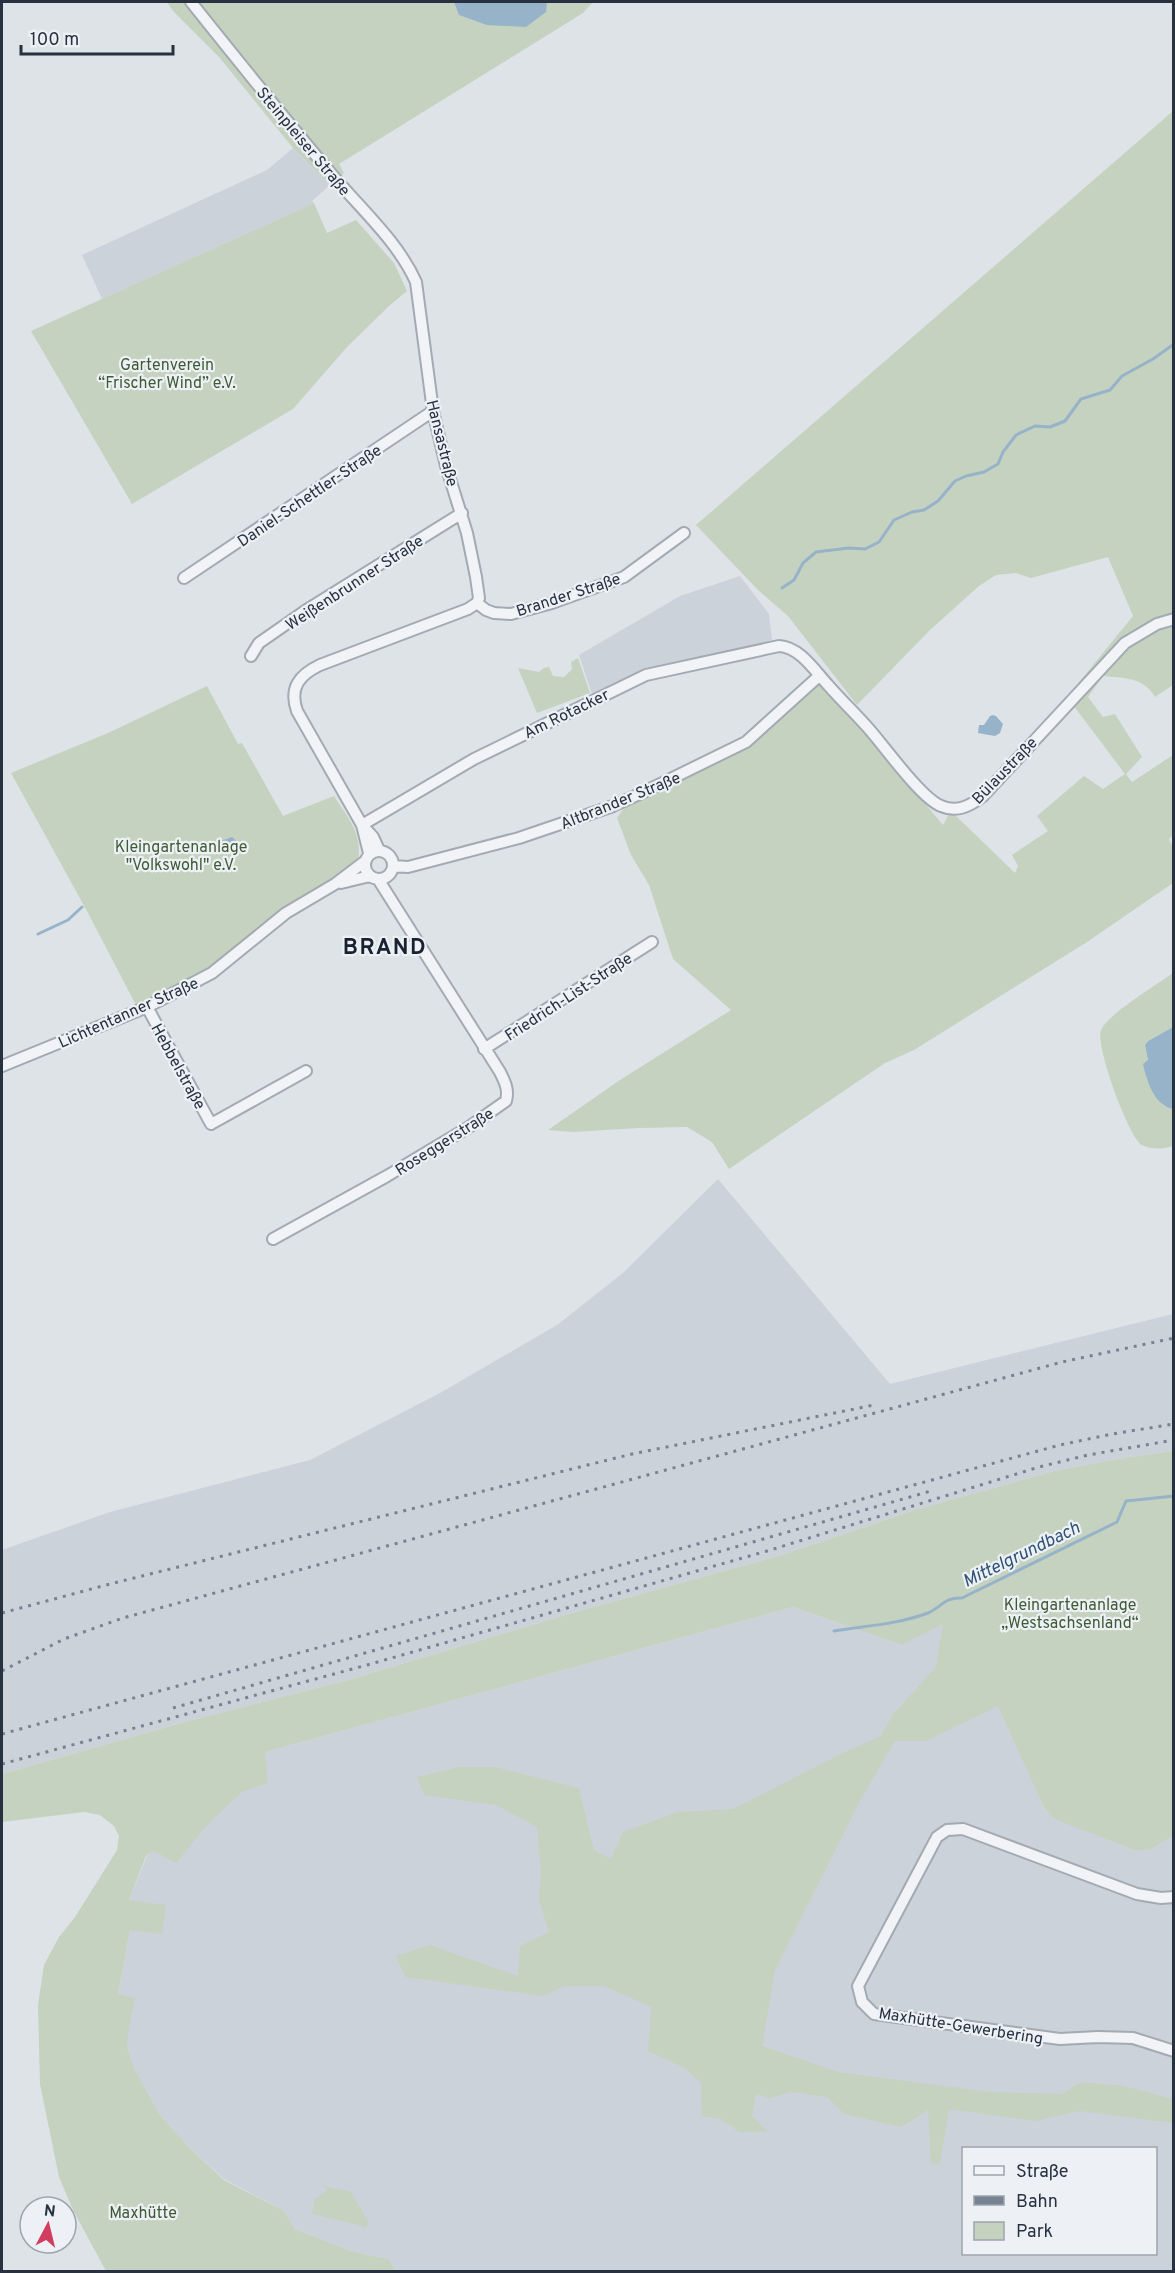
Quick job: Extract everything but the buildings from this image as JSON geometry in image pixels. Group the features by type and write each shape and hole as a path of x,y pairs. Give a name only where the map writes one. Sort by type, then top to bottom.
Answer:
{"street":[{"name":"Steinpleiser Straße","path":"191,2 258,87 382,232 416,282"},
{"name":"Hansastraße","path":"416,282 433,411 446,466 462,513 476,577 479,598 477,603"},
{"name":"Daniel-Schettler-Straße","path":"184,578 433,411"},
{"name":"Weißenbrunner Straße","path":"250,656 259,643 305,611 462,513"},
{"name":"Brander Straße","path":"477,603 494,614 520,612 552,603 624,577 684,533"},
{"path":"371,855 388,853 391,857 382,874 364,868 371,855 362,825 297,711 294,697 297,682 308,670 468,609 477,603"},
{"name":"Bülaustraße","path":"786,646 804,659 867,727 928,799 942,807 960,809 971,806 983,796 1125,643 1157,624 1173,619"},
{"name":"Am Rotacker","path":"362,825 484,754 646,675 786,646"},
{"name":"Altbrander Straße","path":"382,874 519,838 613,806 746,742 819,676"},
{"name":"Lichtentanner Straße","path":"2,1066 147,1007 212,973 286,913 335,884 371,855"},
{"name":"Lichtentanner Straße","path":"335,884 382,874"},
{"name":"Roseggerstraße","path":"273,1239 387,1176 469,1127 506,1101 508,1094 505,1081 394,903 382,874"},
{"name":"Friedrich-List-Straße","path":"484,1049 652,942"},
{"name":"Hebbelstraße","path":"147,1007 211,1124 306,1071"},
{"name":"Maxhütte-Gewerbering","path":"1173,1897 1161,1898 1137,1894 963,1829 947,1830 937,1837 858,1986 862,2002 874,2014 1060,2039 1133,2038 1173,2051"}],"shaded area":[{"path":"293,148 330,185 312,201 314,203 102,299 82,255 267,170"},
{"path":"740,576 769,614 772,640 651,670 593,697 579,655 680,596"},
{"path":"718,1179 890,1384 1173,1314 1173,1451 1055,1471 915,1510 782,1555 572,1613 348,1680 181,1723 2,1774 2,1550 110,1512 310,1460 440,1393 557,1325 623,1273"},
{"path":"793,1607 902,1645 958,1615 1043,1806 1054,1819 1150,1850 1173,1836 1173,2271 396,2271 388,2259 351,2251 295,2229 284,2211 224,2179 190,2148 160,2115 134,2068 127,2048 118,1994 130,1930 129,1900 147,1856 265,1752"}],"green space":[{"path":"167,2 593,2 583,13 339,164 344,173 330,185 293,148 219,57 173,11"},
{"path":"1173,111 1173,685 1155,697 1139,682 1103,676 1088,697 1103,717 1115,714 1142,757 1126,774 1132,782 1173,755 1173,835 1169,839 1173,848 1173,883 1087,942 914,1050 885,1063 729,1169 712,1142 687,1127 573,1132 548,1130 620,1080 731,1010 673,959 649,885 631,855 617,818 624,808 755,740 819,684 877,746 943,825 950,812 955,815 1015,873 1018,866 1012,855 1048,831 1037,816 1084,776 1103,789 1125,774 1067,697 1133,616 1108,557 1031,578 1016,573 996,575 979,586 930,630 857,705 788,616 758,590 696,525"},
{"name":"Gartenverein “Frischer Wind” e.V.","path":"314,203 327,233 356,220 394,263 407,291 347,347 293,409 132,504 31,331"},
{"path":"578,658 590,693 537,713 518,668 539,672 549,667 553,676 564,677 572,669 571,662"},
{"name":"Kleingartenanlage \"Volkswohl\" e.V.","path":"207,686 238,744 242,743 283,816 334,796 356,834 358,861 211,971 137,1007 11,773 108,733"},
{"path":"1173,973 1173,1027 1145,1045 1148,1060 1147,1079 1163,1105 1173,1109 1173,1146 1153,1148 1142,1145 1136,1138 1121,1109 1103,1053 1101,1030 1105,1023 1123,1008"},
{"path":"1173,1451 1173,1836 1150,1850 1135,1850 1054,1819 1043,1806 998,1706 926,1741 895,1741 861,1799 775,1970 762,2046 838,2072 990,2092 1062,2094 1081,2082 1124,2086 1173,2099 1173,2123 1080,2111 1035,2121 949,2109 940,2164 931,2165 928,2110 901,2127 844,2114 827,2097 791,2092 770,2098 756,2094 752,2116 768,2132 739,2132 721,2119 702,2116 701,2083 685,2068 648,2051 651,2007 604,1986 564,1986 543,1996 405,1977 396,1956 430,1945 518,1976 520,1946 549,1932 539,1900 541,1875 537,1827 496,1805 424,1795 417,1777 460,1767 495,1767 579,1788 594,1850 611,1859 623,1832 678,1812 733,1809 881,1736 893,1714 936,1667 943,1624 902,1645 793,1607 265,1752 268,1783 242,1792 208,1824 176,1863 154,1851 146,1856 129,1900 166,1905 162,1934 130,1930 118,1994 135,1998 127,2047 134,2068 160,2115 224,2180 284,2211 295,2229 351,2251 388,2259 396,2271 106,2271 78,2219 78,2195 67,2195 59,2177 40,2084 38,2005 44,1965 59,1937 75,1917 117,1850 119,1836 114,1826 100,1815 84,1812 2,1822 2,1774 181,1723 348,1680 572,1613 782,1555 915,1510 1055,1471"},
{"path":"323,2186 351,2192 368,2221 367,2227 312,2214 315,2199 328,2190"}],"water":[{"path":"454,2 547,2 546,12 526,27 487,25 459,15"},
{"path":"993,715 1003,724 1000,733 995,736 978,733 979,725 984,725"},
{"path":"232,837 239,843 218,851 215,843"},
{"path":"1173,1027 1174,1109 1167,1107 1156,1098 1149,1085 1143,1064 1148,1060 1145,1045 1148,1041"}],"waterway":[{"path":"782,588 794,580 803,563 816,552 849,548 865,549 879,542 894,520 912,512 924,510 938,501 955,481 984,472 998,464 1003,452 1016,435 1035,426 1050,427 1065,421 1081,399 1110,390 1122,376 1174,344"},
{"path":"38,934 68,920 82,907"},
{"name":"Mittelgrundbach","path":"834,1631 894,1622 928,1613 947,1601 962,1598 1117,1522 1126,1501 1174,1496"}],"railway":[{"path":"2,1671 64,1639 123,1618 1062,1362 1174,1338"},
{"path":"2,1613 632,1454 874,1405"},
{"path":"2,1734 1060,1445 1174,1424"},
{"path":"2,1764 367,1665 767,1551 1039,1467 1088,1455 1174,1440"},
{"path":"173,1708 931,1491"}],"district":[{"name":"BRAND","path":"385,946"}],"park label":[{"name":"Kleingartenanlage „Westsachsenland“","path":"1070,1613"},
{"name":"Maxhütte","path":"143,2212"}]}
